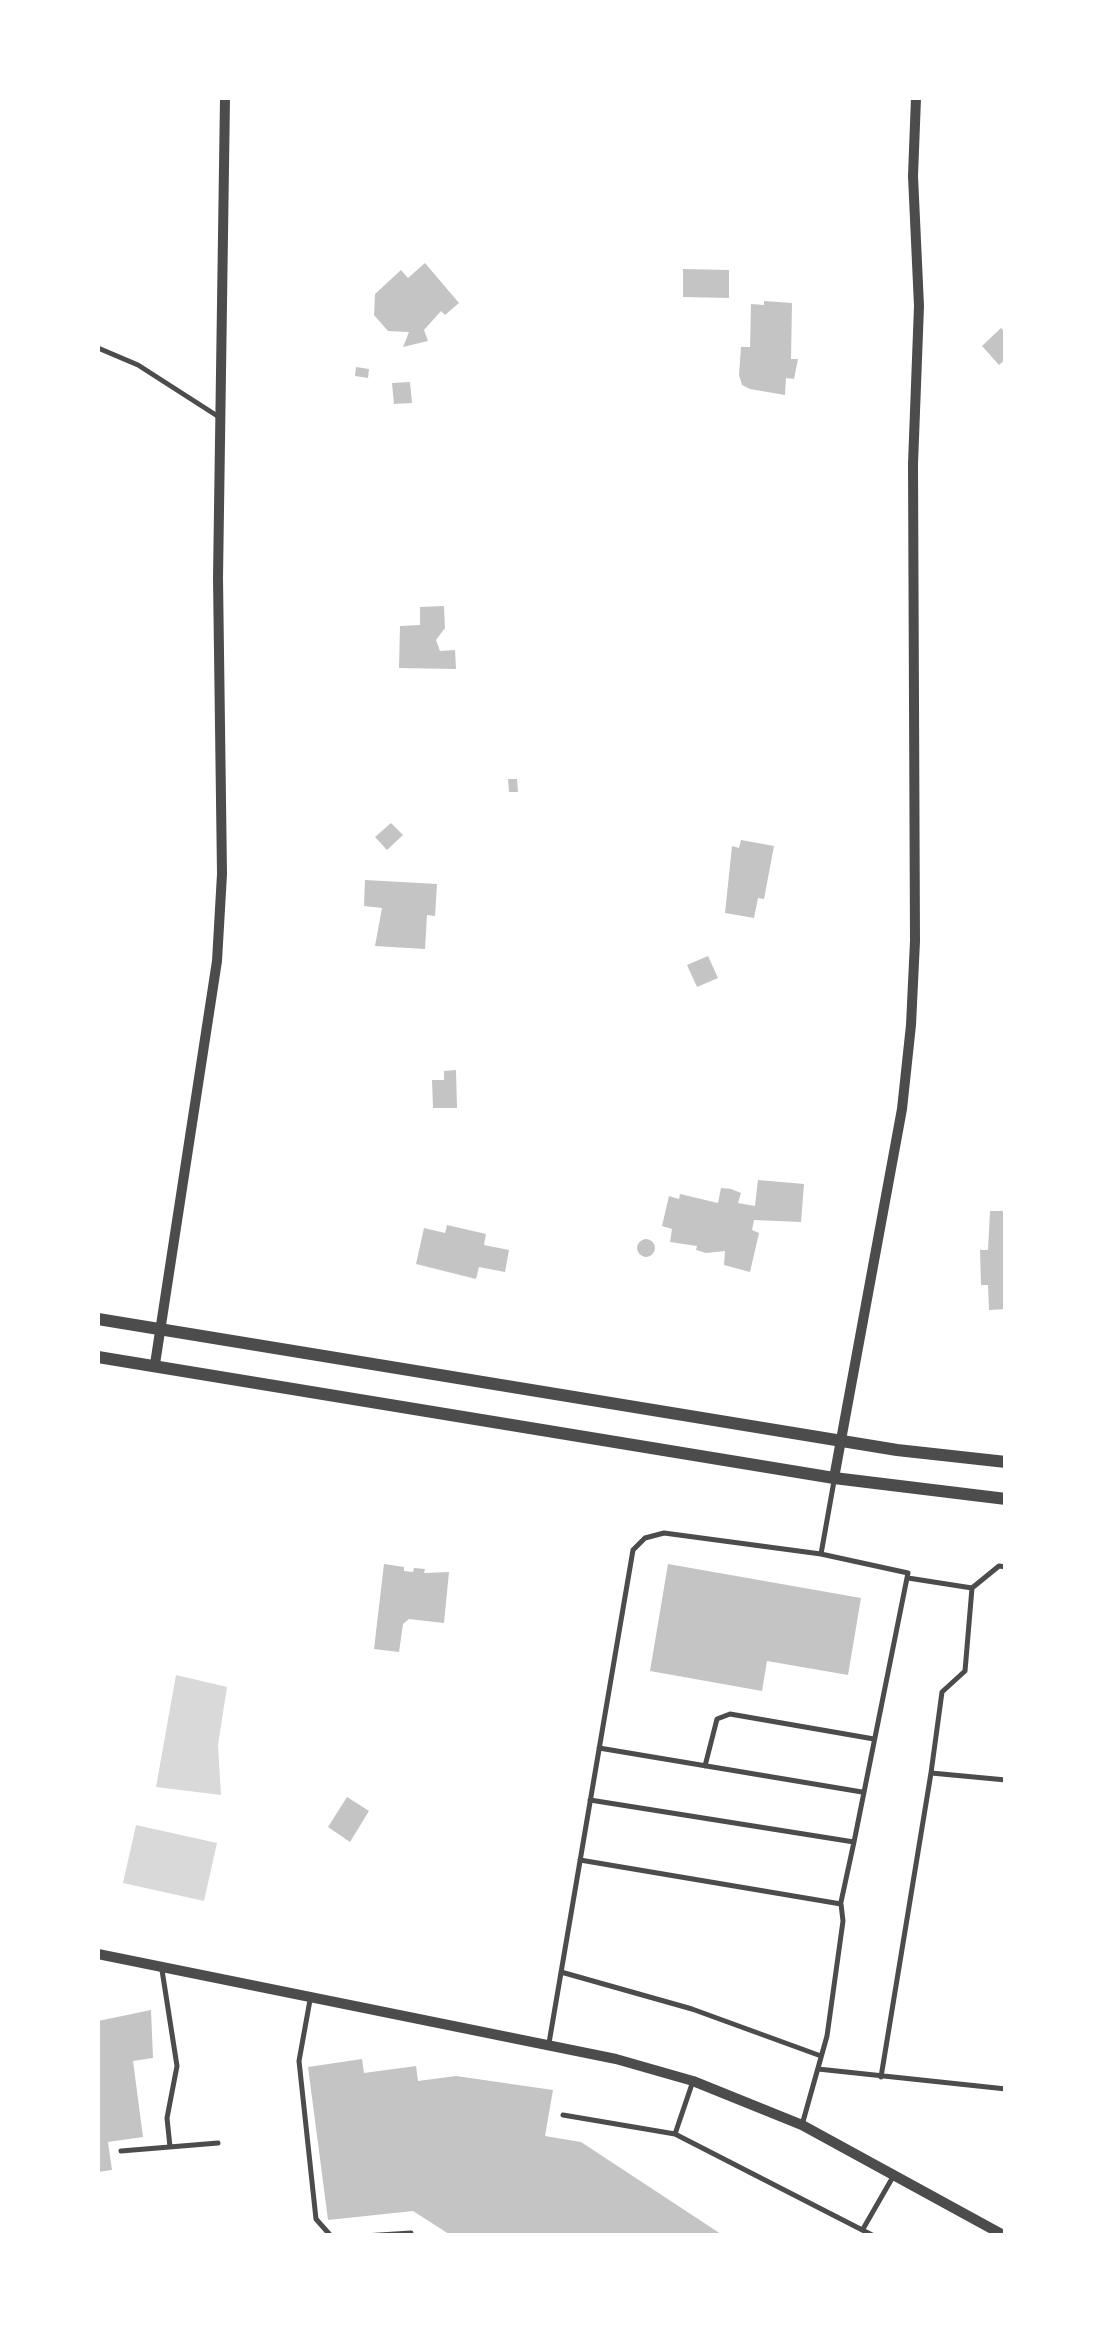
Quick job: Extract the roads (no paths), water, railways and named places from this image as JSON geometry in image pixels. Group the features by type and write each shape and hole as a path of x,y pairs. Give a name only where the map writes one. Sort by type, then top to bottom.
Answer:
{"street":[{"path":"154,1364 217,961 222,874 219,417 225,98"},
{"path":"834,1478 902,1109 911,1025 915,941 913,483 919,306 913,176 916,98"},
{"path":"98,1319 160,1326 842,1441 1006,1462"},
{"path":"98,1357 834,1478 1006,1500"},
{"path":"98,1954 549,2045 693,2082 802,2125 1005,2236"}],"lane":[{"path":"98,348 138,366 219,417"},
{"path":"821,1554 834,1478"},
{"path":"549,2045 633,1550 646,1538 664,1534 821,1554 908,1573 840,1904 843,1922 822,2056 802,2125"},
{"path":"881,2076 942,1692 964,1670 972,1588 999,1566 1006,1567"},
{"path":"908,1578 972,1588"},
{"path":"705,1766 717,1719 730,1714 874,1739"},
{"path":"599,1748 864,1793"},
{"path":"931,1774 1006,1780"},
{"path":"590,1800 854,1842"},
{"path":"580,1860 840,1904"},
{"path":"161,1967 177,2066 167,2118 170,2147"},
{"path":"561,1972 692,2009 822,2056"},
{"path":"311,1997 298,2061 316,2220 331,2236"},
{"path":"818,2070 1006,2090"},
{"path":"675,2134 693,2082"},
{"path":"563,2115 675,2134 874,2236"},
{"path":"121,2151 218,2143"},
{"path":"863,2229 894,2176"},
{"path":"364,2236 411,2232"}]}
